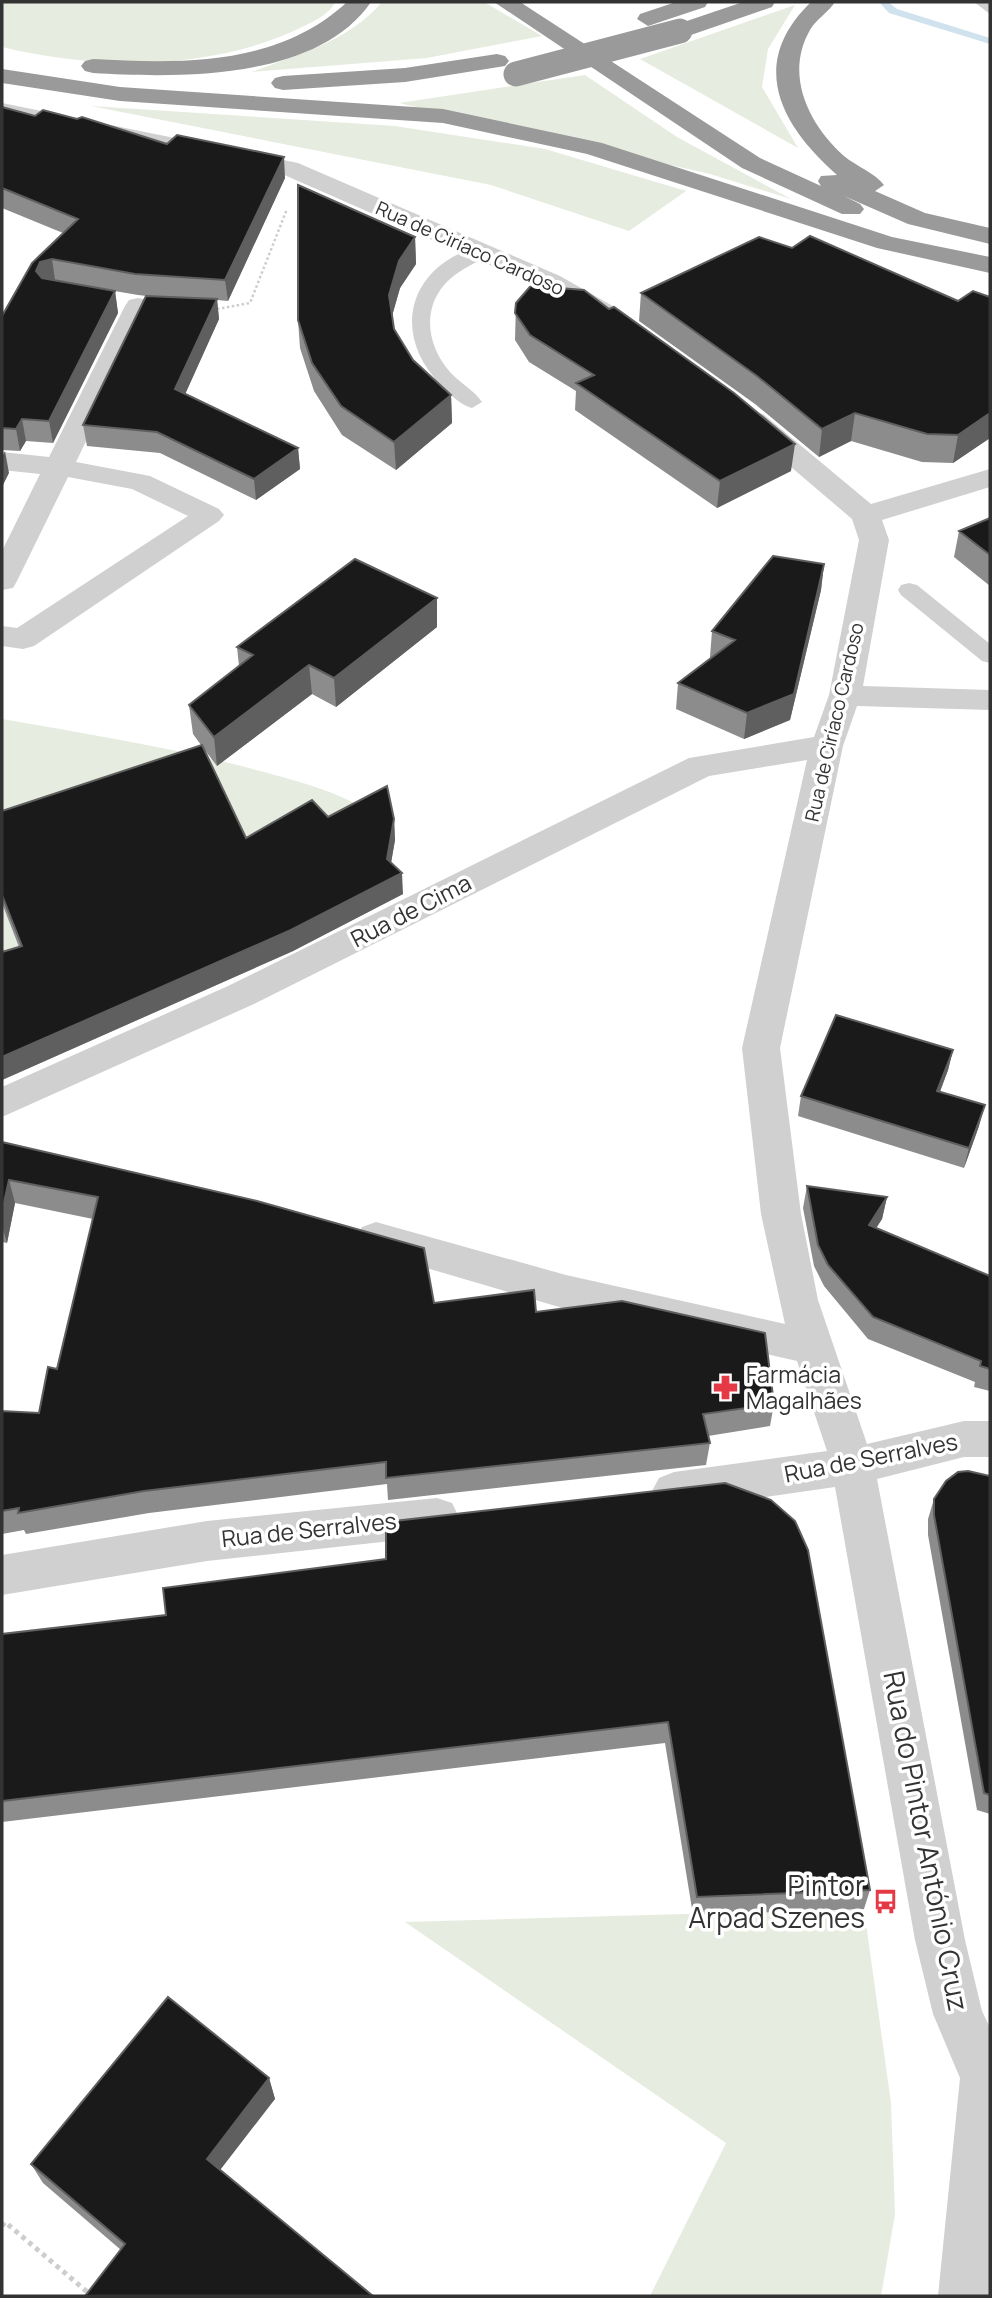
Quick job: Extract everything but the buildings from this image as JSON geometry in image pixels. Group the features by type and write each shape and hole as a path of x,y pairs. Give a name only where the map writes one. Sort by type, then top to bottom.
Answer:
{"highway":[{"path":"35,62 158,69 205,67 250,60 311,39 335,24 360,2"},
{"path":"505,2 751,163 901,230 988,244"},
{"path":"540,2 724,124 806,170 907,215 988,244"},
{"path":"2,55 142,79 193,84 314,82 506,68 697,2"},
{"path":"214,99 422,89 680,31 764,2"},
{"path":"824,2 798,29 786,57 789,96 797,115 830,156 858,179 988,244"},
{"path":"2,76 120,94 443,116 593,148 886,243 990,265"}],"street":[{"name":"Rua de Ciríaco Cardoso","path":"2,110 289,168 594,304 636,335"},
{"path":"2,581 58,467 126,303 216,310"},
{"path":"732,404 866,514 990,478"},
{"path":"2,461 58,467 140,482 209,515 23,639 2,636"},
{"name":"Rua de Ciríaco Cardoso","path":"853,1466 798,1300 780,1214 761,1048 827,747 845,695 874,540 866,514"},
{"path":"845,695 900,699 990,700"},
{"name":"Rua de Cima","path":"2,1103 241,995 701,766 827,747"},
{"path":"341,1228 566,1292 812,1347"},
{"name":"Rua de Serralves","path":"638,1496 853,1466 964,1439 990,1439"},
{"name":"Rua do Pintor António Cruz","path":"853,1466 940,1940 958,2014 988,2078 965,2296"},
{"name":"Rua de Serralves","path":"2,1575 207,1541 471,1513"}],"lane":[{"path":"982,2 982,5 990,9"},
{"path":"472,402 438,373 427,356 419,324 422,307 441,277 481,252"},
{"path":"909,590 990,656"}],"path":[{"path":"216,310 250,303 272,243"},
{"path":"2,2226 5,2222 92,2296"}],"shaded area":[{"path":"2,2 335,2 325,14 306,25 231,52 193,59 115,62 38,55 2,47"},
{"path":"382,2 484,2 542,36 427,58 252,72 339,37"},
{"path":"795,5 768,49 762,87 798,148 640,59"},
{"path":"585,75 677,137 791,199 710,174 399,103"},
{"path":"91,106 395,126 545,149 686,191 629,231 491,185"},
{"path":"2,719 164,748 260,771 333,793 374,815 286,936 298,949 2,1080"},
{"path":"864,1909 891,2103 895,2214 881,2296 650,2296 726,2143 405,1922"}],"waterway":[{"path":"883,3 893,11 990,41"}],"place":[{"name":"Farmácia Magalhães","path":"726,1388"},
{"name":"Pintor Arpad Szenes","path":"885,1902"}]}
